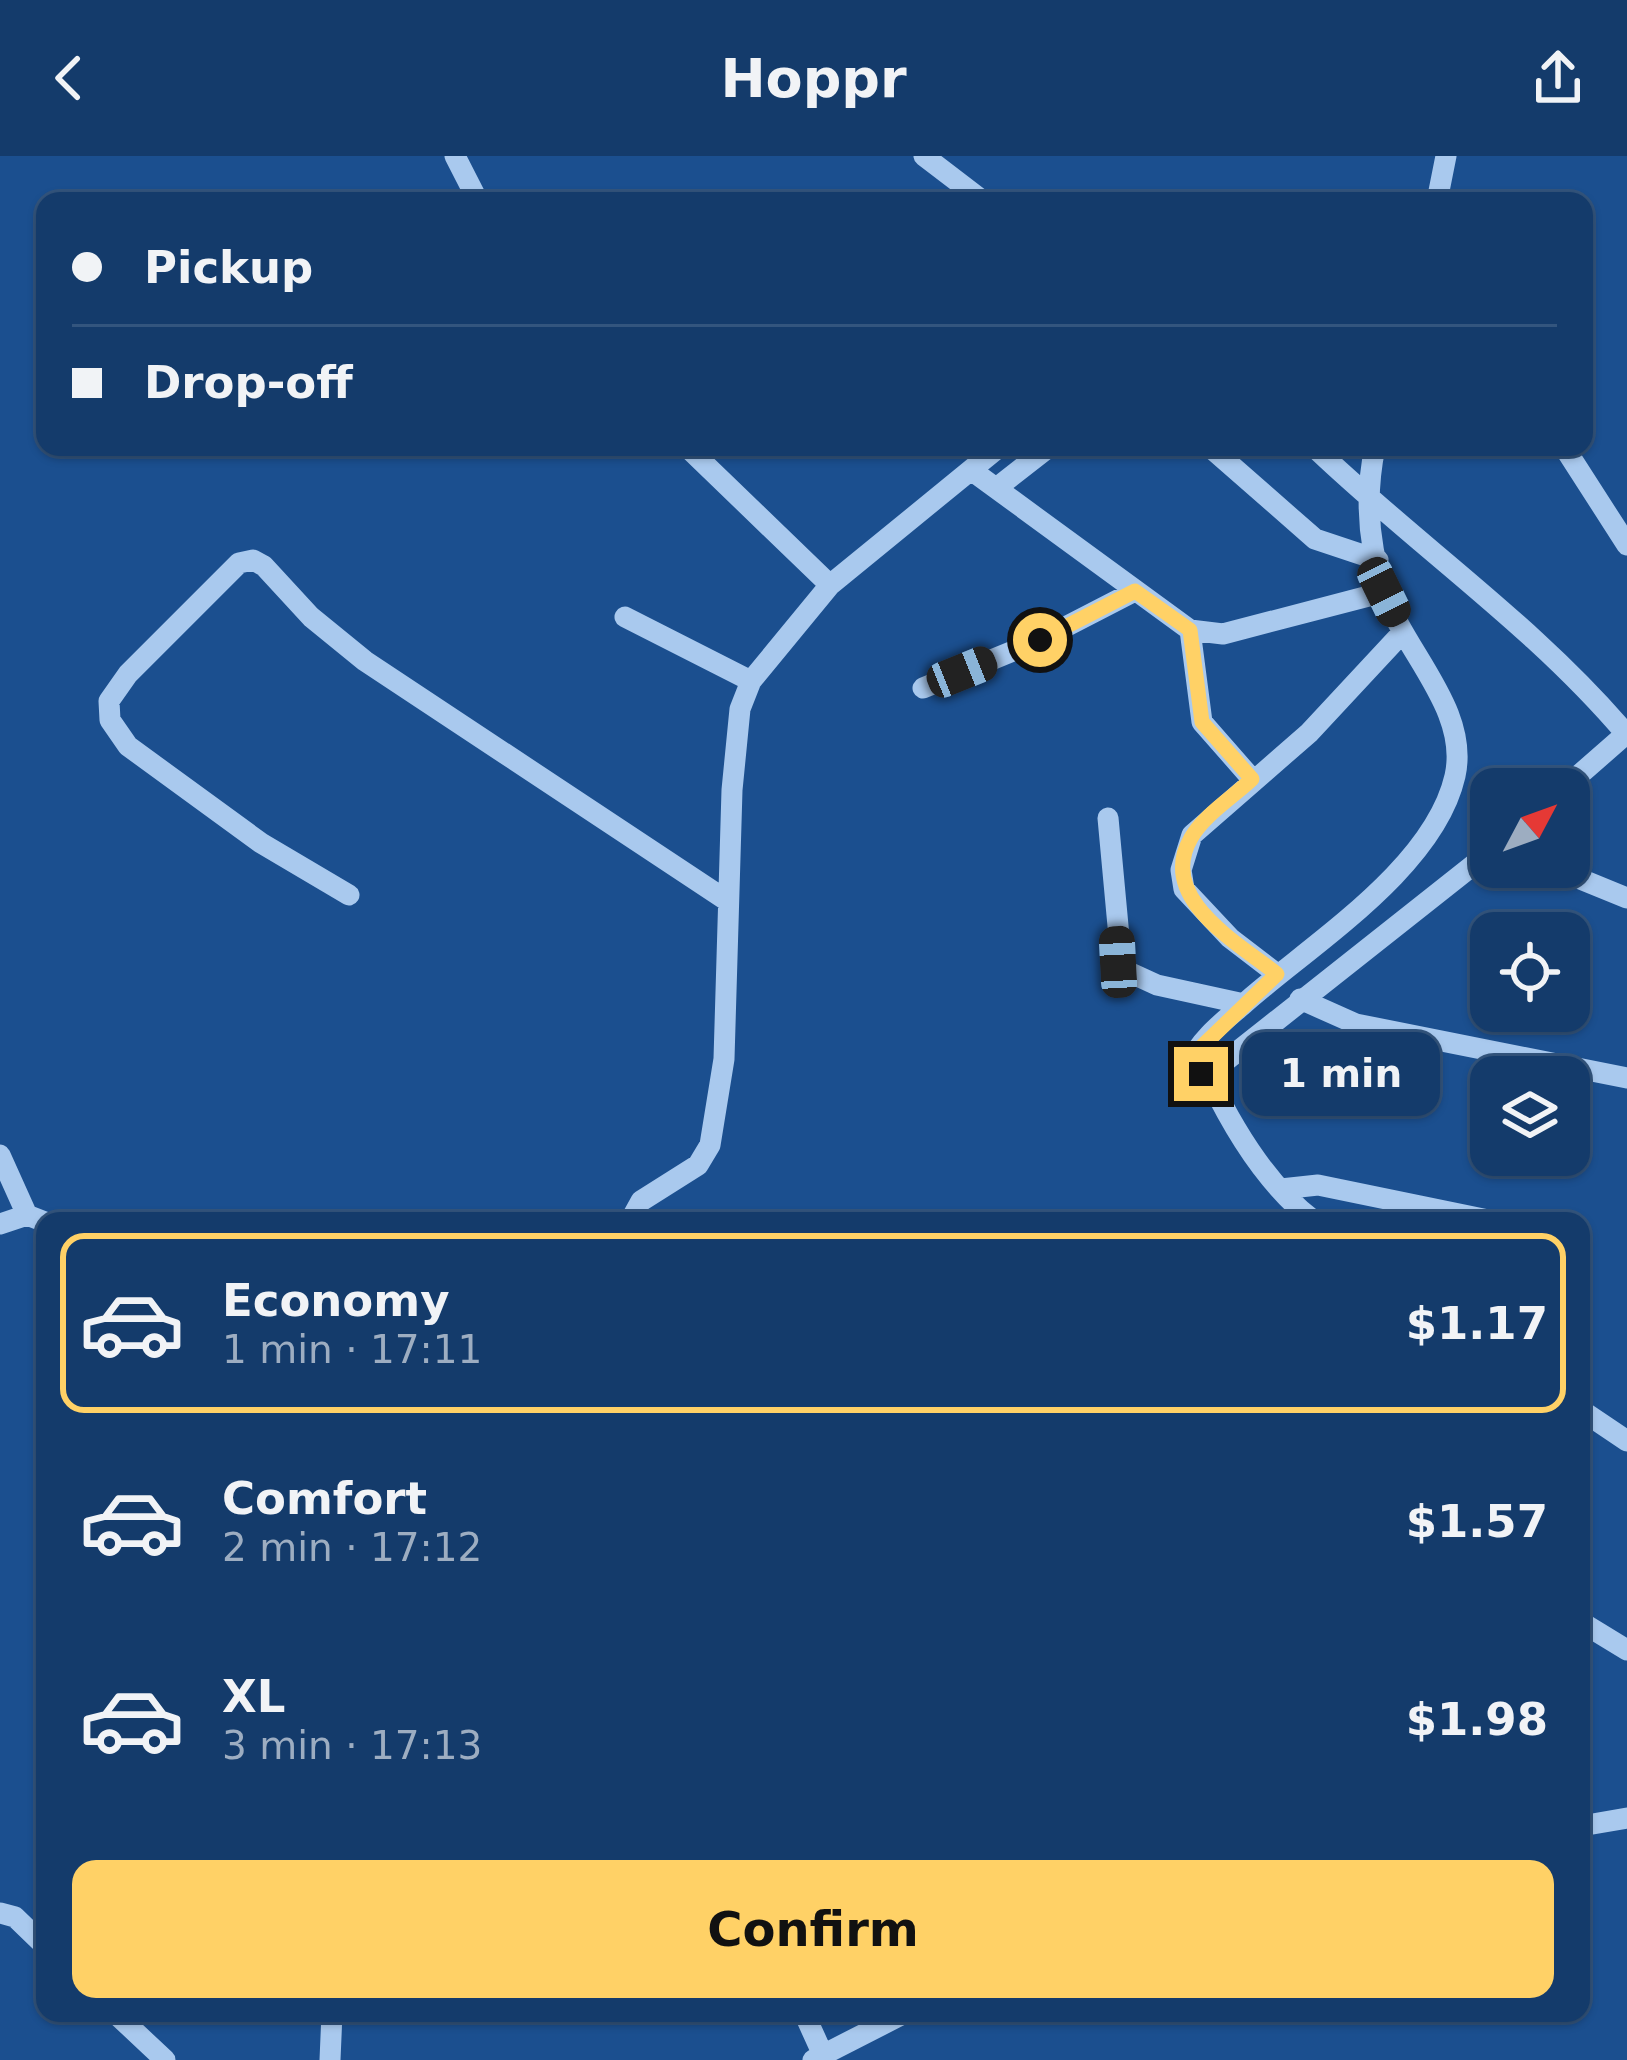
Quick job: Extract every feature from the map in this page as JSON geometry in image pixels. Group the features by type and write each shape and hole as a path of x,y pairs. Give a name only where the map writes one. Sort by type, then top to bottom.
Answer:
{"street":[{"path":"455,156 473,192"},
{"path":"924,156 971,192"},
{"path":"1439,192 1446,156"},
{"path":"696,456 830,585"},
{"path":"633,1212 698,1166 710,1145 724,1059 726,900 740,709 751,681 830,585 988,456"},
{"path":"999,486 1037,456"},
{"path":"1220,456 1315,539 1378,560"},
{"path":"1325,456 1382,511 1558,658 1627,734 1588,768"},
{"path":"1305,1212 1281,1189 1225,1113 1209,1075 1196,1070 1192,1056 1277,974 1382,888 1445,806 1456,772 1455,742 1431,679 1384,592 1366,491 1373,456"},
{"path":"1570,456 1627,545"},
{"path":"971,470 1190,630 1223,634 1384,592"},
{"path":"349,895 261,842 128,746 110,720 110,701 128,674 239,563 253,560 264,566 311,617 365,661 726,900"},
{"path":"923,688 1040,640 1135,591"},
{"path":"625,617 751,681"},
{"path":"1190,630 1202,722 1252,779"},
{"path":"1277,974 1230,938 1184,889 1181,870 1192,835 1309,733 1403,632"},
{"path":"1108,818 1121,969 1156,986 1244,1004"},
{"path":"1209,1075 1300,999 1470,872"},
{"path":"1590,883 1627,898"},
{"path":"1300,999 1374,1028 1627,1078"},
{"path":"0,1155 36,1219 0,1224"},
{"path":"1281,1189 1318,1185 1448,1212"},
{"path":"1590,1416 1627,1441"},
{"path":"1590,1627 1627,1650"},
{"path":"1590,1824 1627,1818"},
{"path":"0,1913 15,1917 36,1937"},
{"path":"125,2022 165,2060"},
{"path":"330,2060 332,2022"},
{"path":"808,2022 818,2057 887,2022"}],"route":[{"path":"1040,640 1135,591 1190,630 1202,722 1252,779 1192,835 1181,870 1184,889 1198,907 1277,974 1192,1056 1201,1074"}]}
